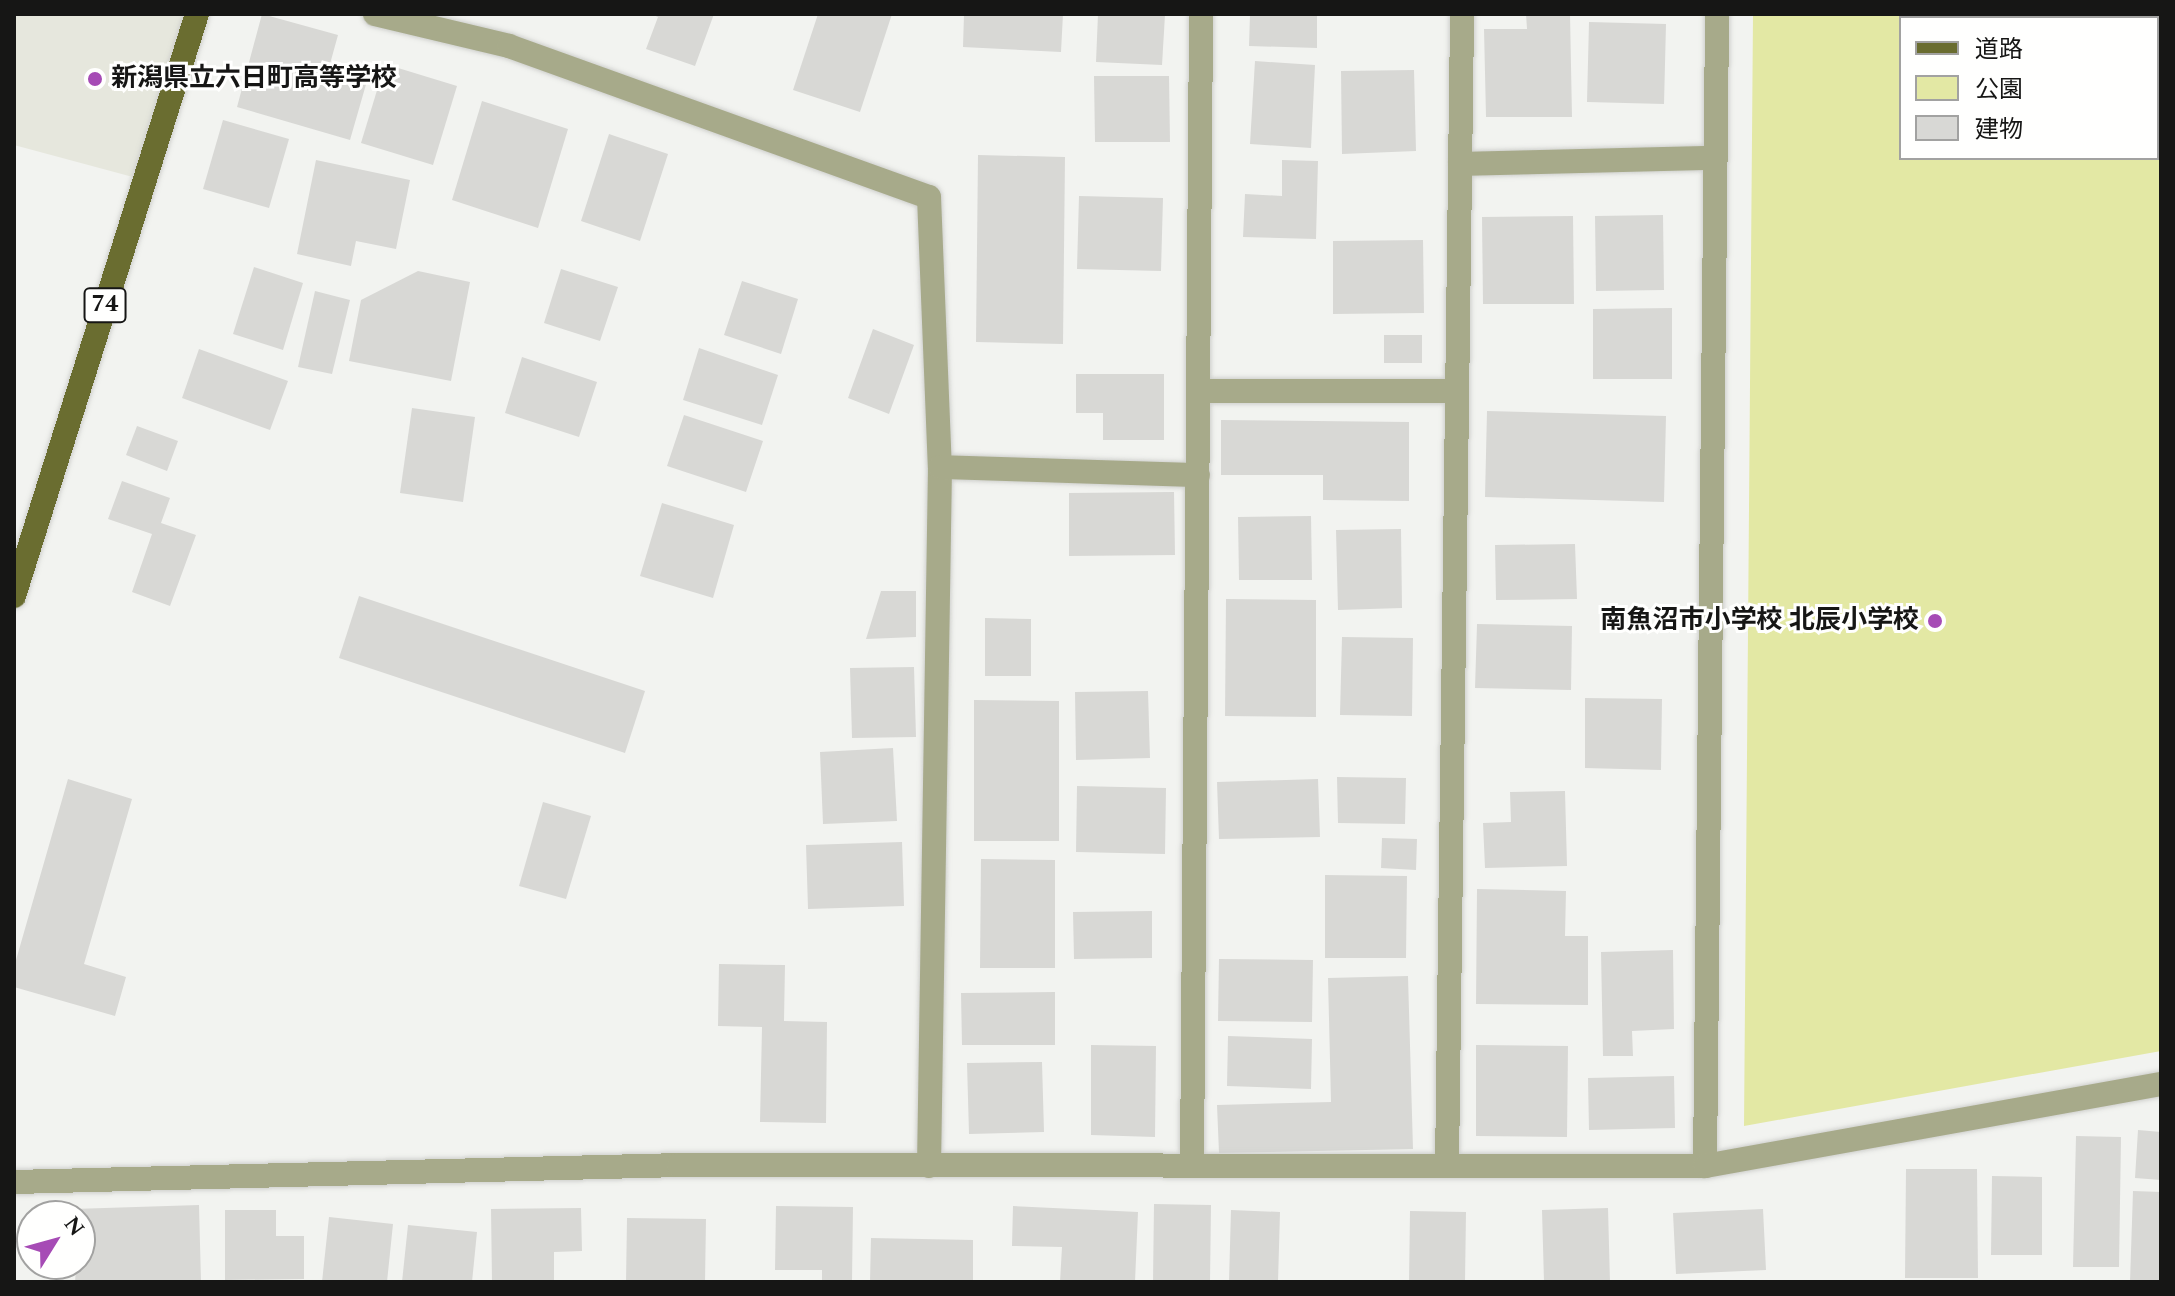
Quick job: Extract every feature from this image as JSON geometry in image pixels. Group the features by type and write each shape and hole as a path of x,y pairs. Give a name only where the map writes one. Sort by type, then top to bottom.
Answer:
{"main road":[{"name":"74","path":"14,596 197,14"}],"street":[{"path":"375,14 509,46 929,197 940,467 929,1166"},
{"path":"1192,1166 1201,14"},
{"path":"1447,1166 1462,14"},
{"path":"1705,1166 1713,158 1717,14"},
{"path":"1460,164 1713,158"},
{"path":"1198,391 1457,391"},
{"path":"940,467 1198,475"},
{"path":"14,1182 679,1165 1705,1166 2161,1084"}],"shaded area":[{"name":"新潟県立六日町高等学校","path":"14,14 197,14 144,180 14,145"}],"green space":[{"name":"南魚沼市小学校 北辰小学校","path":"1753,14 2161,14 2161,1051 1744,1126"}],"building":[{"path":"262,14 338,35 330,64 369,74 350,140 237,107"},
{"path":"651,14 714,14 695,66 646,49 658,17"},
{"path":"818,14 892,14 860,112 793,90"},
{"path":"964,14 1063,14 1061,52 963,47"},
{"path":"1098,14 1165,15 1162,65 1096,62"},
{"path":"1250,14 1317,14 1317,48 1249,46"},
{"path":"1526,14 1570,14 1572,117 1486,117 1484,29 1527,29"},
{"path":"1589,22 1666,24 1664,104 1587,102"},
{"path":"1255,61 1315,65 1311,148 1250,144"},
{"path":"385,64 457,86 433,165 361,143"},
{"path":"1414,70 1416,151 1342,154 1341,71"},
{"path":"1094,76 1169,76 1170,142 1095,142"},
{"path":"482,101 568,129 538,228 452,200"},
{"path":"223,120 289,139 269,208 203,189"},
{"path":"609,134 668,154 640,241 581,221"},
{"path":"978,155 1065,157 1063,344 976,342"},
{"path":"316,160 410,180 396,249 356,241 351,266 297,254"},
{"path":"1282,160 1318,161 1316,239 1243,237 1245,194 1282,196"},
{"path":"1079,196 1163,198 1161,271 1077,269"},
{"path":"1663,215 1664,290 1596,291 1595,216"},
{"path":"1573,216 1574,304 1483,304 1482,217"},
{"path":"1423,240 1424,313 1333,314 1333,241"},
{"path":"254,267 303,283 283,350 233,334"},
{"path":"561,269 618,287 600,341 544,323"},
{"path":"418,271 470,282 451,381 349,361 361,300"},
{"path":"742,281 798,299 781,354 724,335"},
{"path":"315,291 350,300 332,374 298,367"},
{"path":"1672,308 1672,379 1593,379 1593,309"},
{"path":"873,329 914,345 889,414 848,398"},
{"path":"1384,335 1422,335 1422,363 1384,363"},
{"path":"699,348 778,375 762,425 683,400"},
{"path":"199,349 288,381 270,430 182,398"},
{"path":"522,357 597,382 579,437 505,413"},
{"path":"1076,374 1164,374 1164,440 1103,440 1103,413 1076,413"},
{"path":"412,408 475,417 463,502 400,493"},
{"path":"1487,411 1666,416 1664,502 1485,497"},
{"path":"684,415 763,441 746,492 667,466"},
{"path":"1221,420 1409,422 1409,501 1323,500 1323,475 1221,475"},
{"path":"137,426 178,441 167,471 126,455"},
{"path":"122,481 170,498 161,523 196,535 170,606 132,592 152,534 108,519"},
{"path":"1174,492 1175,555 1069,556 1069,493"},
{"path":"662,503 734,525 713,598 640,576"},
{"path":"1311,516 1312,580 1239,580 1238,517"},
{"path":"1401,529 1402,608 1338,610 1336,530"},
{"path":"1575,544 1577,599 1496,600 1495,545"},
{"path":"881,591 916,591 916,637 866,639"},
{"path":"359,596 645,691 625,753 339,658"},
{"path":"1226,599 1316,600 1316,717 1225,716"},
{"path":"985,618 1031,619 1031,676 985,676"},
{"path":"1477,624 1572,626 1571,690 1475,688"},
{"path":"1342,637 1413,638 1412,716 1340,715"},
{"path":"914,667 916,737 852,738 850,668"},
{"path":"1148,691 1150,758 1076,760 1075,692"},
{"path":"1585,698 1662,699 1661,770 1585,768"},
{"path":"974,700 1059,701 1059,841 974,841"},
{"path":"893,748 897,821 823,824 820,752"},
{"path":"1337,777 1406,778 1405,824 1338,823"},
{"path":"68,779 132,799 84,964 126,977 115,1016 14,987 14,967"},
{"path":"1318,779 1320,837 1219,839 1217,782"},
{"path":"1077,786 1166,788 1165,854 1076,852"},
{"path":"1565,791 1567,866 1485,868 1483,823 1511,822 1510,792"},
{"path":"543,802 591,816 566,899 519,886"},
{"path":"1382,838 1417,839 1416,870 1381,868"},
{"path":"902,842 904,906 808,909 806,845"},
{"path":"981,859 1055,860 1055,968 980,968"},
{"path":"1325,875 1407,876 1406,958 1325,958"},
{"path":"1477,889 1566,891 1565,936 1588,936 1588,1005 1476,1004"},
{"path":"1152,911 1152,958 1074,959 1073,912"},
{"path":"1673,950 1674,1029 1632,1031 1633,1056 1603,1056 1601,952"},
{"path":"1219,959 1313,960 1312,1022 1218,1021"},
{"path":"719,964 785,965 784,1021 827,1022 826,1123 760,1122 762,1027 718,1026"},
{"path":"1408,976 1413,1149 1219,1153 1217,1105 1331,1102 1328,978"},
{"path":"1055,992 1055,1045 962,1045 961,993"},
{"path":"1228,1036 1312,1039 1311,1089 1227,1086"},
{"path":"1091,1045 1156,1046 1155,1137 1091,1135"},
{"path":"1476,1045 1568,1046 1567,1137 1476,1136"},
{"path":"1042,1062 1044,1132 969,1134 967,1063"},
{"path":"1674,1076 1675,1128 1589,1130 1588,1078"},
{"path":"2138,1130 2161,1132 2161,1180 2135,1178"},
{"path":"2076,1136 2121,1137 2119,1267 2073,1267"},
{"path":"1906,1169 1977,1169 1978,1278 1905,1278"},
{"path":"1992,1176 2042,1177 2042,1255 1991,1255"},
{"path":"2133,1191 2161,1192 2161,1282 2130,1282"},
{"path":"1154,1204 1211,1205 1210,1282 1153,1282"},
{"path":"199,1205 201,1282 75,1282 96,1280 96,1208"},
{"path":"776,1206 853,1207 852,1282 822,1282 822,1270 775,1270"},
{"path":"1013,1206 1138,1212 1135,1282 1060,1282 1062,1247 1012,1246"},
{"path":"581,1208 582,1251 554,1252 554,1282 492,1282 491,1209"},
{"path":"1608,1208 1610,1282 1544,1282 1542,1210"},
{"path":"1763,1209 1766,1270 1676,1274 1673,1213"},
{"path":"225,1210 276,1210 276,1236 304,1236 304,1279 225,1280"},
{"path":"1231,1210 1280,1212 1278,1282 1229,1282"},
{"path":"1410,1211 1466,1212 1465,1282 1409,1282"},
{"path":"329,1217 393,1224 387,1282 322,1282"},
{"path":"627,1218 706,1219 705,1282 626,1282"},
{"path":"408,1225 477,1232 472,1282 402,1282"},
{"path":"871,1238 973,1240 973,1282 870,1282"}],"place":[{"name":"新潟県立六日町高等学校","path":"95,79"},
{"name":"南魚沼市小学校 北辰小学校","path":"1935,621"}]}
